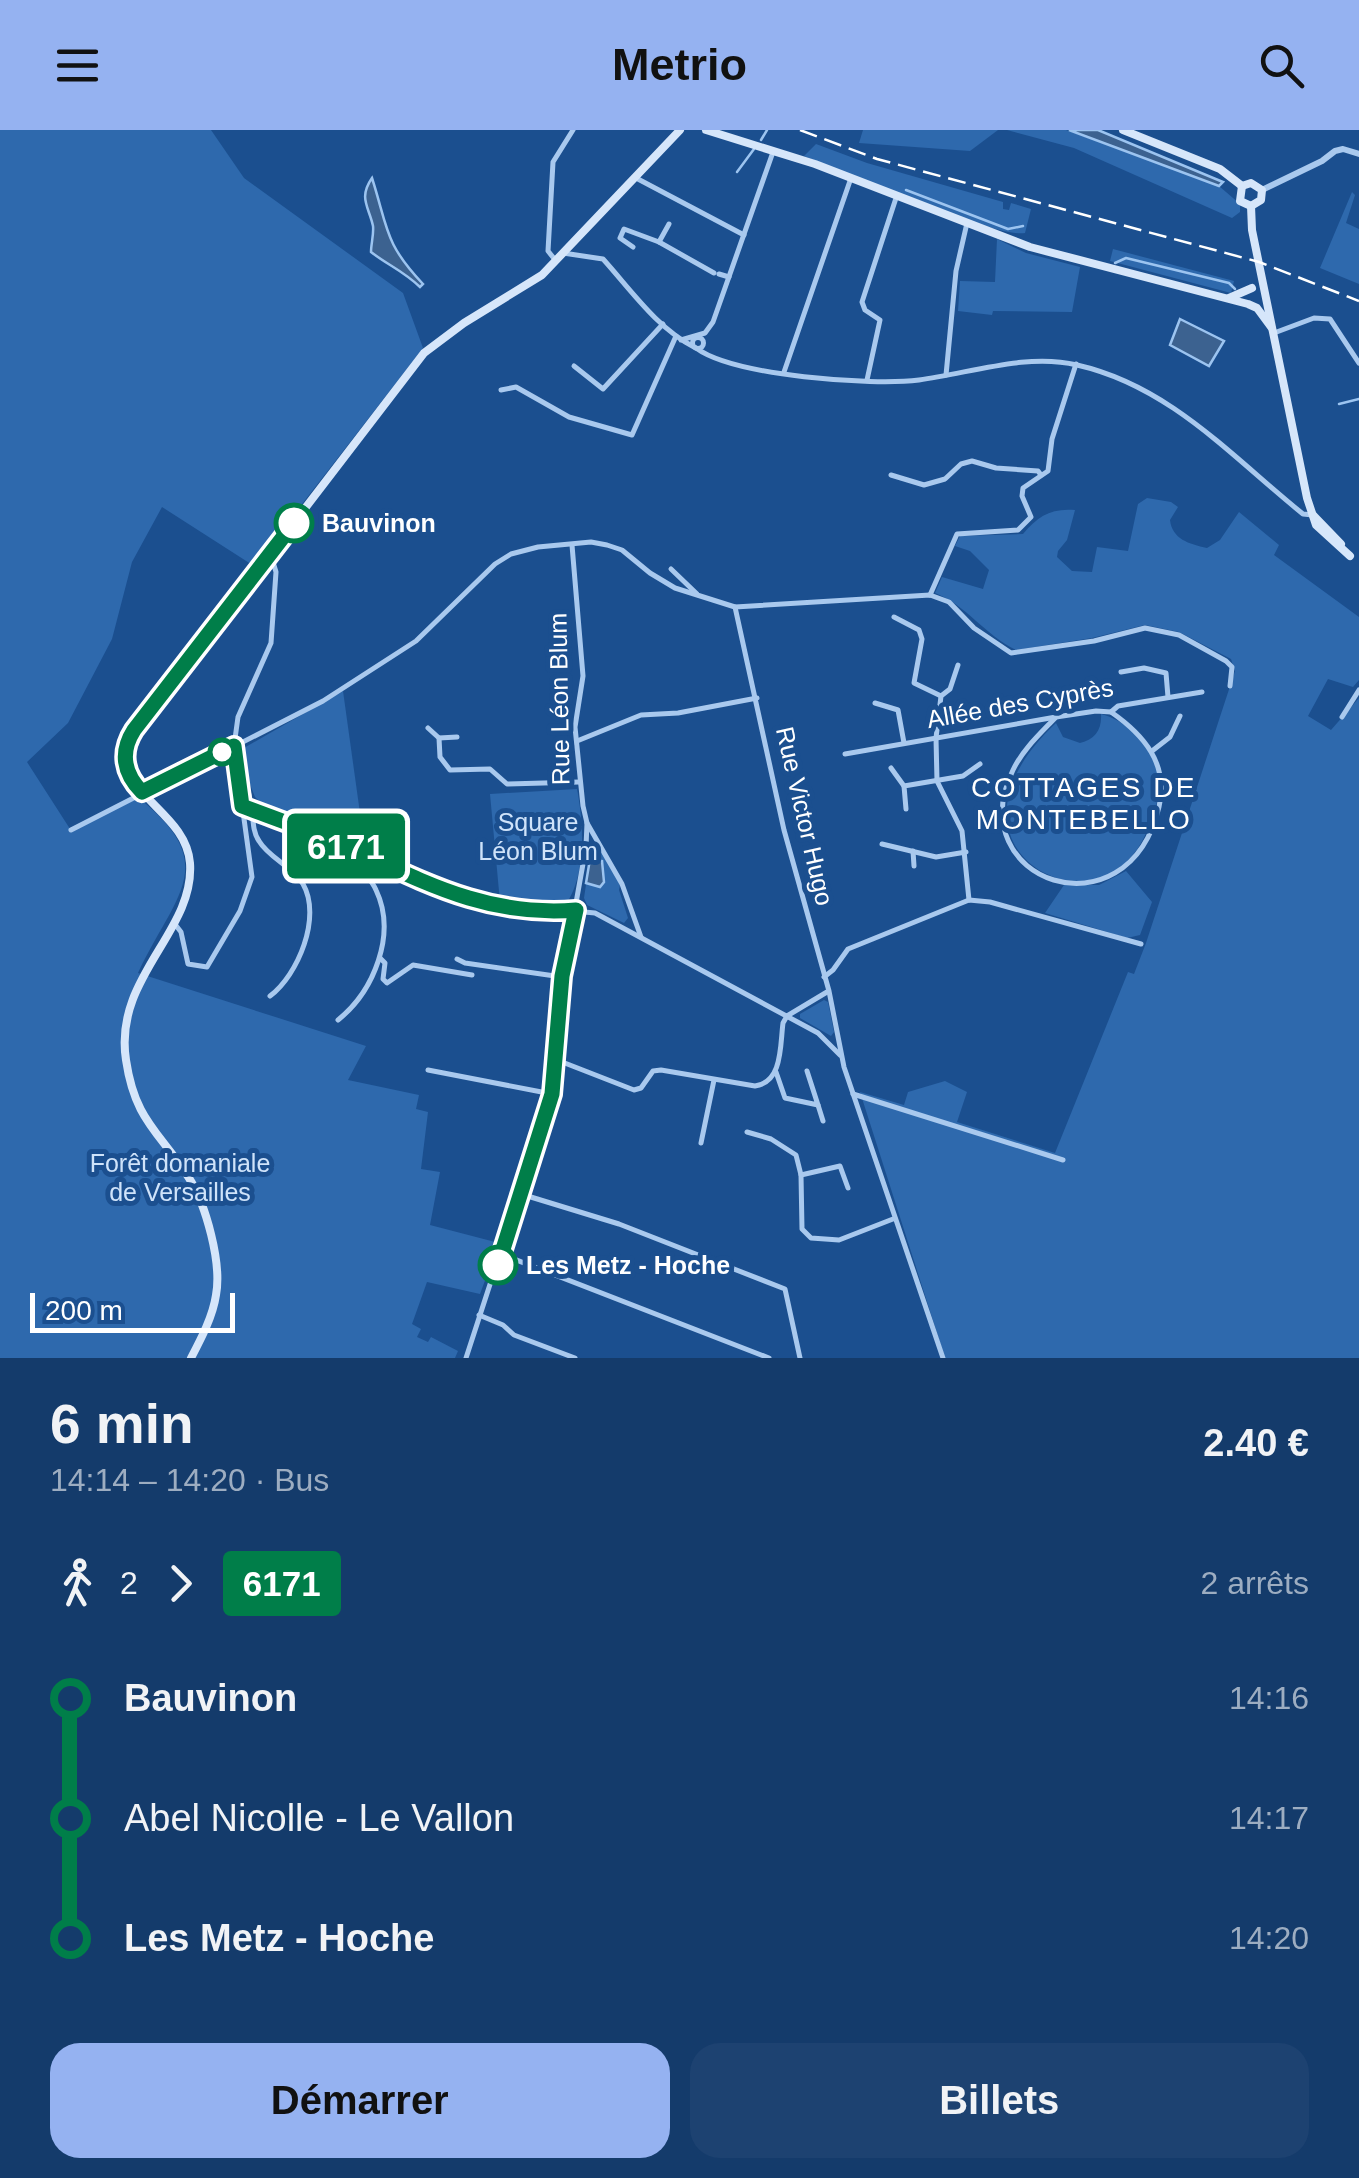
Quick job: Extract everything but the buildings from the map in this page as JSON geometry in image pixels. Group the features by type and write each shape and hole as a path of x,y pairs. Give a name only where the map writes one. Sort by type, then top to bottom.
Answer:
{"main road":[{"path":"191,1358 216,1295 212,1246 203,1209 189,1178 135,1103 124,1039 134,993 173,922 189,879 187,848 175,824 126,770 126,742 424,353 542,275 680,130"},
{"path":"706,130 733,134 1030,247 1130,274 1148,283 1179,286 1253,306 1266,302"},
{"path":"1123,130 1220,168 1242,186"},
{"path":"1242,186 1251,182 1262,190 1261,200 1251,206"},
{"path":"1242,186 1239,198 1251,206 1266,302 1313,515 1319,529 1359,566"},
{"path":"1258,262 1250,290 1253,306 1272,330"},
{"path":"1225,299 1250,290 1264,290"}],"street":[{"path":"556,261 548,252 553,162 573,130"},
{"path":"695,348 704,344 713,322 774,150"},
{"path":"1262,190 1340,150 1359,154"},
{"path":"636,178 744,235"},
{"path":"784,372 852,178"},
{"path":"867,380 880,320 865,310 862,302 897,195"},
{"path":"946,375 956,271 967,223"},
{"path":"659,242 669,224"},
{"path":"633,247 620,238 624,229 729,277"},
{"path":"563,253 603,259 630,292 679,338 733,365 867,380 915,380 1028,362 1076,364 1130,382 1161,398 1237,456 1303,514 1313,515"},
{"path":"1272,330 1314,318 1330,319 1359,363"},
{"path":"679,338 705,333 713,322"},
{"path":"574,366 603,390 663,324"},
{"path":"694,337 695,348"},
{"path":"694,337 704,344"},
{"path":"502,390 516,387 568,417 632,435 679,338"},
{"path":"930,595 957,534 1018,530 1030,517 1023,488 1050,466 1052,439 1076,364"},
{"path":"890,474 924,485 940,481 961,464 972,461 996,468 1038,471 1042,475"},
{"path":"71,830 323,701 416,640 495,564 511,554 538,547 591,542 622,550 675,588 735,607 930,595 949,602 974,628 1011,653 1094,641 1136,628 1179,635 1226,660 1232,667 1230,686"},
{"name":"Rue Léon Blum","path":"466,1358 552,1094 562,976 586,847 588,823 575,716 583,664 572,545"},
{"path":"173,922 180,932 188,964 206,967 240,911 252,877 234,746 238,717 271,643 276,572 270,552"},
{"path":"671,569 697,594"},
{"name":"Rue Victor Hugo","path":"735,607 784,830 839,1034 842,1058"},
{"path":"894,616 920,630 914,683 941,696"},
{"path":"958,664 950,689 941,696 936,738 938,781 962,830 969,900"},
{"path":"1121,672 1144,668 1166,673 1168,697"},
{"path":"1342,718 1359,690"},
{"name":"Allée des Cyprès","path":"845,754 1096,710 1112,712 1118,706 1202,692"},
{"path":"577,742 641,715 678,713 756,698"},
{"path":"875,703 898,710 904,744"},
{"path":"1056,717 1015,766 1002,810 1003,829 1022,862 1046,877 1074,883 1096,882 1114,876 1133,861 1152,831 1161,798 1160,774 1152,751 1132,726 1112,712"},
{"path":"1152,751 1170,736 1180,716"},
{"path":"428,728 440,738 456,738"},
{"path":"440,738 440,756 450,770 490,768 507,784 580,782"},
{"path":"236,759 260,844 302,883 311,910 303,945 279,988 270,996"},
{"path":"904,786 963,776 980,764"},
{"path":"891,768 904,786 906,809"},
{"path":"242,806 460,897 485,904 595,914 829,1040 842,1058 943,1358"},
{"path":"588,823 622,884 642,940"},
{"path":"882,844 936,858 966,852"},
{"path":"586,847 603,846"},
{"path":"338,1020 349,1011 380,958 385,921 379,896 352,850"},
{"path":"913,851 914,866"},
{"path":"824,977 848,949 969,900 990,902 1141,944"},
{"path":"622,928 634,917"},
{"path":"380,958 385,963 383,979 387,982 413,964 472,975"},
{"path":"457,959 562,976"},
{"path":"818,1104 785,1098 776,1072 782,1022 828,991"},
{"path":"829,1040 839,1034"},
{"path":"557,1060 634,1090 641,1088 653,1071 661,1070 764,1084 780,1090"},
{"path":"428,1070 552,1094"},
{"path":"764,1084 776,1072"},
{"path":"807,1072 823,1120"},
{"path":"702,1143 714,1080"},
{"path":"853,1094 1063,1160"},
{"path":"747,1132 771,1139 796,1155 801,1175 801,1223 811,1238 839,1240 894,1219"},
{"path":"801,1175 840,1166 848,1188"},
{"path":"521,1194 619,1224 785,1289 800,1358"},
{"path":"501,1254 769,1358"},
{"path":"479,1316 503,1325 514,1335 574,1358"}],"green space":[{"name":"Forêt domaniale de Versailles","path":"0,130 211,130 244,178 403,293 423,348 254,566 162,507 132,562 112,639 68,723 27,762 72,832 135,795 162,819 178,841 185,861 184,880 138,973 366,1046 348,1080 419,1095 416,1109 428,1112 421,1169 440,1172 430,1225 499,1243 480,1294 427,1282 412,1324 421,1329 417,1337 428,1342 431,1337 458,1351 455,1358 0,1358"},
{"path":"863,130 998,130 970,151 859,143"},
{"path":"1007,130 1066,130 1219,186 1240,204 1240,212 1232,218 1074,148"},
{"path":"816,144 867,163 1003,202 1003,209 1009,210 1011,203 1031,209 1025,233 1008,232 951,215 804,156"},
{"path":"1352,192 1355,195 1346,223 1359,229 1359,284 1320,268"},
{"path":"997,239 1026,253 1080,267 1072,312 993,311 992,315 958,311 960,281 995,282"},
{"path":"1113,249 1234,281 1231,293 1110,261"},
{"path":"1147,498 1178,507 1170,520 1174,532 1207,548 1220,540 1239,512 1279,545 1274,555 1359,617 1359,680 1353,687 1328,679 1308,716 1331,730 1359,698 1359,1358 945,1358 860,1092 904,1105 908,1092 945,1081 967,1092 957,1122 1055,1153 1128,972 1134,974 1146,943 1235,671 1231,659 1179,632 1145,625 1016,650 935,593 942,577 983,589 989,570 970,551 955,546 960,536 1023,534 1040,518 1059,510 1075,510 1067,540 1057,557 1072,571 1092,572 1097,547 1128,551 1138,504"},
{"path":"343,691 365,849 270,812 255,797 237,752"},
{"path":"1101,714 1129,728 1150,753 1158,772 1157,802 1147,831 1124,864 1094,879 1062,879 1034,866 1013,842 1007,809 1019,768 1056,723 1063,737 1080,743 1096,733"},
{"name":"Square Léon Blum","path":"577,789 582,835 580,867 563,908 500,902 490,794"},
{"path":"591,851 603,851 620,885 628,918 624,923 587,905 584,898"},
{"path":"1126,871 1152,902 1140,935 1127,938 1045,913 1064,885 1099,885"},
{"path":"824,1000 828,1002 834,1032 831,1036 800,1018 800,1014"}],"shaded area":[{"path":"1069,130 1098,130 1223,182 1219,186"},
{"path":"372,178 389,234 401,257 423,284 420,287 371,252 373,226 365,197"},
{"path":"1180,319 1224,341 1209,366 1170,345"},
{"path":"590,859 602,861 604,882 600,887 586,883"}],"waterway":[{"path":"761,140 767,130"},
{"path":"737,172 754,149"},
{"path":"906,190 1008,229 1023,226"},
{"path":"1115,263 1126,258 1229,283 1235,289"},
{"path":"1339,404 1359,399"}],"railway":[{"path":"800,130 877,159 1259,262 1359,301"}],"bus line":[{"name":"6171","path":"294,523 134,730 124,750 126,770 142,792 234,746 242,806 451,894 485,904 576,910 562,976 552,1094 498,1265"}],"place":[{"name":"Bauvinon","path":"294,523"},
{"name":"Les Metz - Hoche","path":"498,1265"}],"district":[{"name":"COTTAGES DE MONTEBELLO","path":"1084,803"}]}
